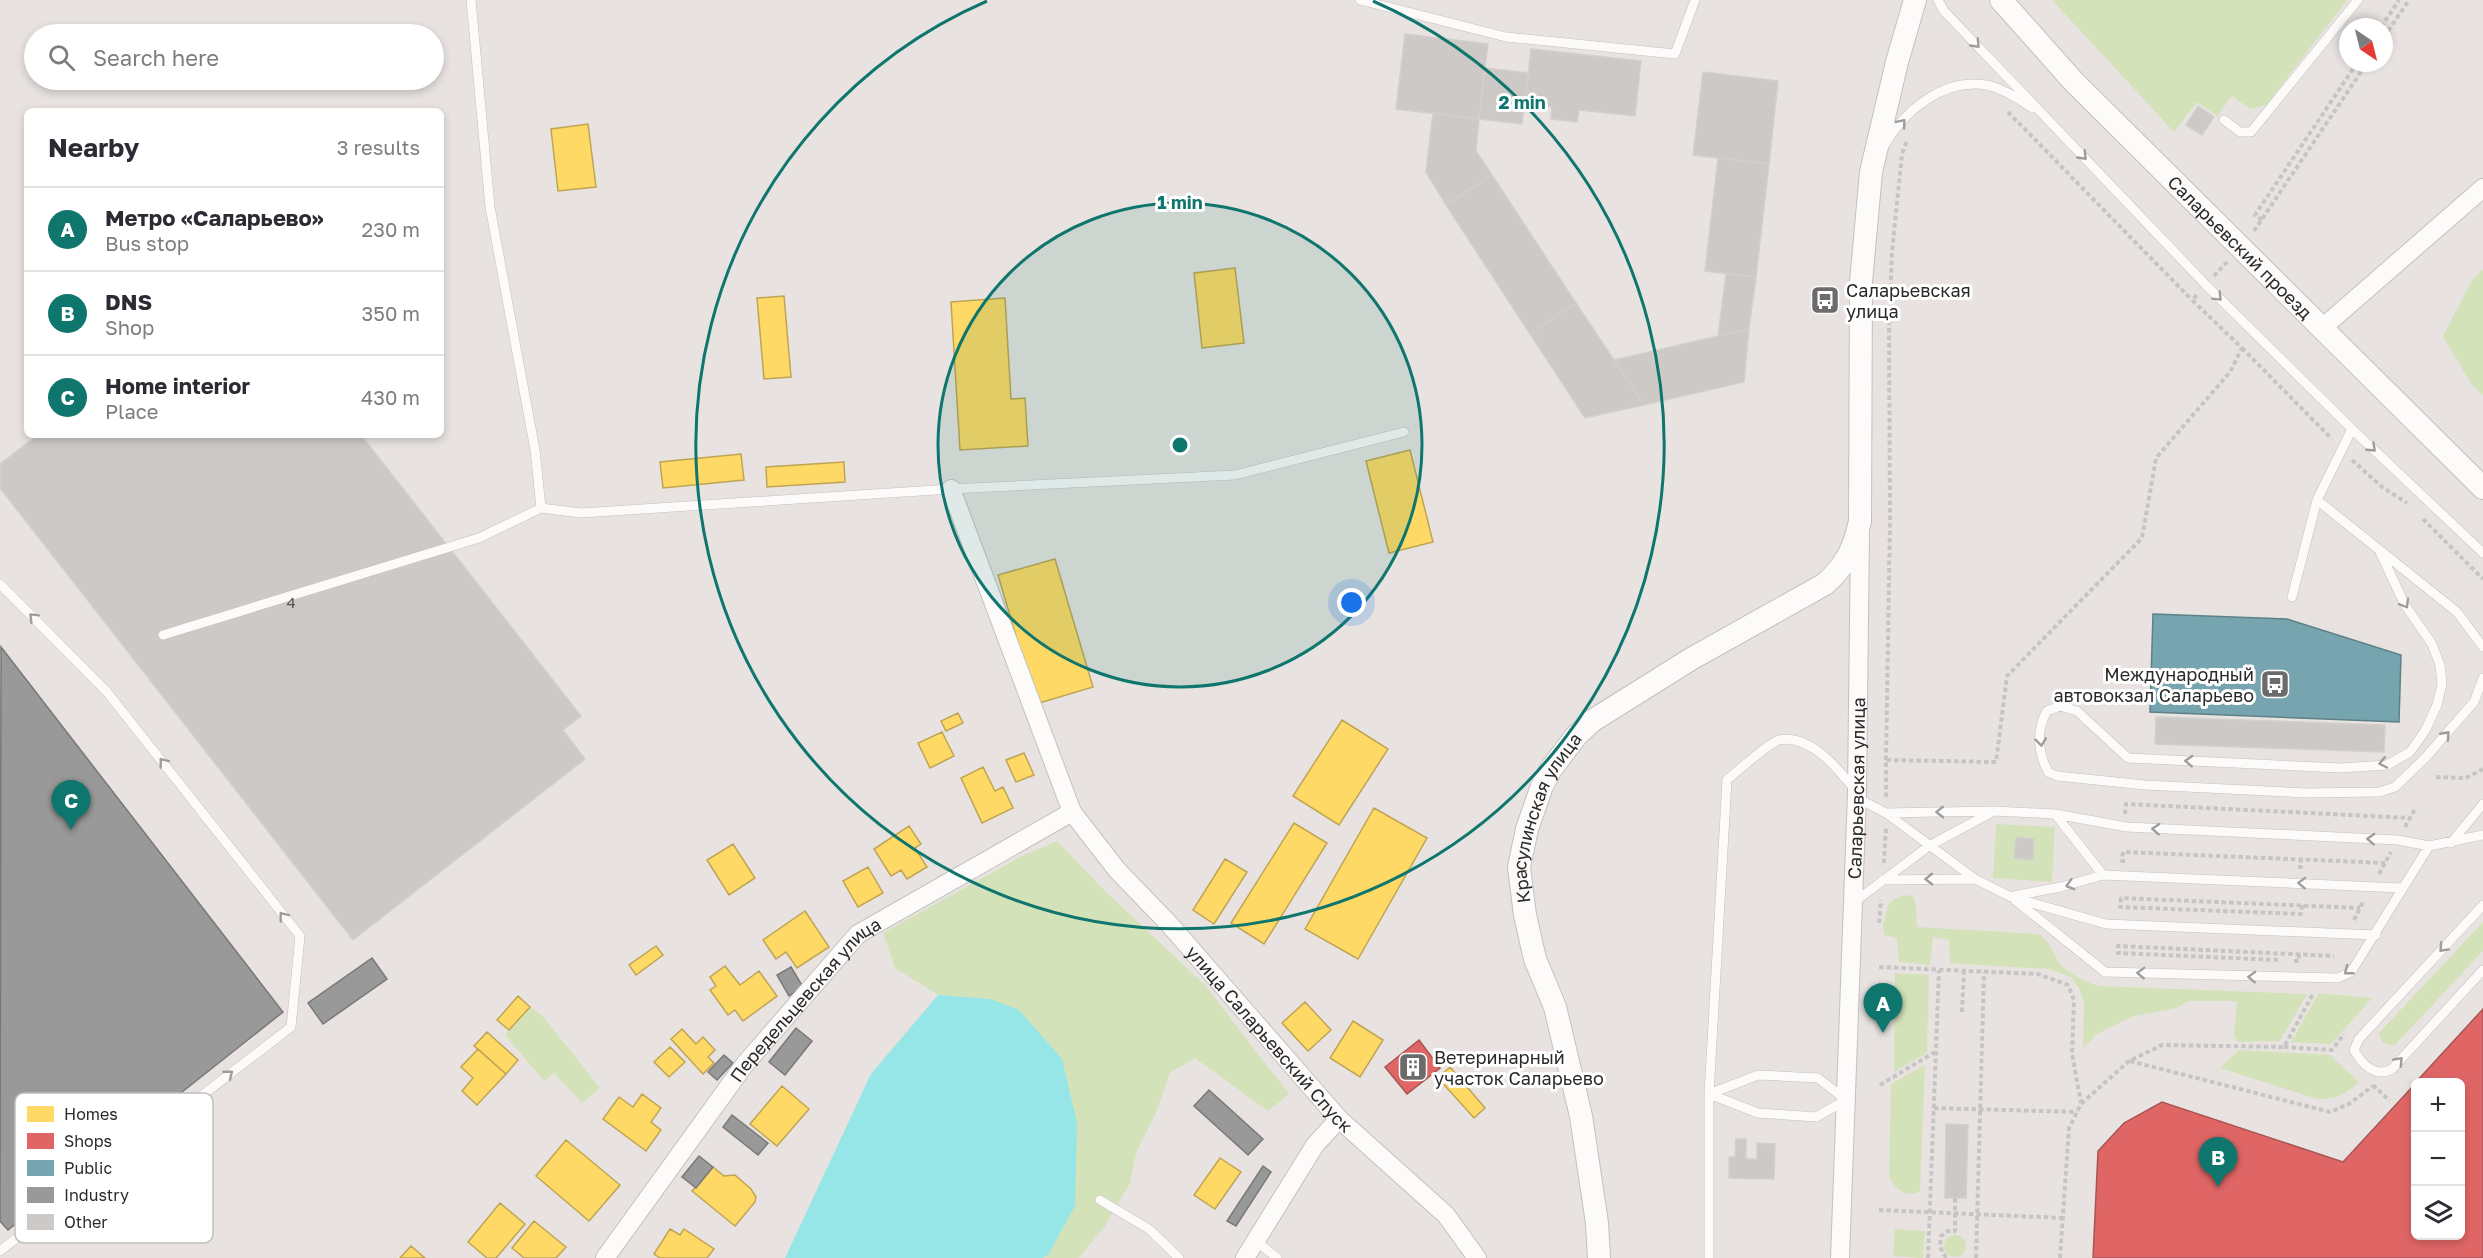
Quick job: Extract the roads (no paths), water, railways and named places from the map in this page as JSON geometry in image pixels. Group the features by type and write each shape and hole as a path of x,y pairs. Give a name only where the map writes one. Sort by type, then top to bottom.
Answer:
{"street":[{"name":"Саларьевская улица","path":"1840,1258 1857,796 1861,282 1871,172 1897,62 1915,0"},
{"name":"Саларьевский проезд","path":"2001,0 2074,82 2483,488"},
{"path":"2321,329 2483,188"},
{"name":"улица Саларьевский Спуск","path":"951,489 1072,812 1117,870 1170,925 1339,1119 1446,1215 1477,1258"},
{"name":"Красулинская улица","path":"1599,1258 1597,1223 1581,1116 1556,1007 1535,959 1525,915 1519,867 1531,818 1551,769 1576,736 1592,722 1691,659 1825,584 1837,574 1855,545 1860,521"},
{"name":"Передельцевская улица","path":"605,1258 745,1064 858,934 1072,812"},
{"path":"1245,1258 1315,1145 1339,1119"}],"lane":[{"path":"471,0 490,207 535,450 541,508"},
{"path":"1360,0 1506,37 1675,54 1695,0"},
{"path":"1938,0 1944,11 2206,285 2352,429 2483,553"},
{"path":"2224,120 2240,132 2251,132 2358,0"},
{"path":"1871,172 1885,142 1913,109 1935,93 1958,86 1987,85 2043,113"},
{"path":"2292,597 2317,500 2352,429"},
{"path":"163,635 479,538 541,508 581,513 951,489 1234,475 1404,432"},
{"path":"2317,500 2457,612 2483,647"},
{"path":"2380,552 2405,605 2432,644 2440,665 2442,684 2437,705 2425,731 2410,752 2387,765 2340,768 2128,758 2077,711 2060,706 2047,711 2040,722 2039,739 2048,772 2057,776 2145,785 2226,790 2344,794 2380,792 2395,787 2454,725 2474,702 2483,678"},
{"path":"0,584 107,692 300,936 291,1027 205,1093"},
{"path":"1709,1258 1709,1094 1727,780 1776,741 1793,739 1812,748 1839,770 1857,796 1886,813 1975,879 2011,897 2106,924 2376,935"},
{"path":"2451,843 2483,804"},
{"path":"1886,813 1994,811 2055,814 2127,827 2398,840 2428,846 2483,835"},
{"path":"1853,903 1929,846 1994,811"},
{"path":"2055,814 2103,875"},
{"path":"2011,897 2105,972 2338,978 2351,972 2376,935 2428,846"},
{"path":"2011,897 2061,887 2103,875 2402,888"},
{"path":"1883,880 1975,879"},
{"path":"2483,905 2359,1039 2354,1050 2358,1057 2375,1072 2384,1074 2392,1069 2483,970"},
{"path":"1758,1075 1818,1078 1846,1100 1816,1117 1758,1113 1709,1094 1758,1075"},
{"path":"1100,1200 1149,1229 1179,1258"},
{"path":"0,1251 15,1239"},
{"path":"1255,1240 1277,1258"}],"water":[{"path":"938,995 990,999 1019,1010 1062,1059 1077,1123 1075,1206 1048,1255 1043,1258 785,1258 871,1074"}],"place":[{"name":"Саларьевская улица","path":"1825,300"},
{"name":"Международный автовокзал Саларьево","path":"2275,684"},
{"name":"Home interior","path":"71,830"},
{"name":"Метро «Саларьево»","path":"1883,1033"},
{"name":"Ветеринарный участок Саларьево","path":"1413,1067"},
{"name":"DNS","path":"2218,1187"}]}
